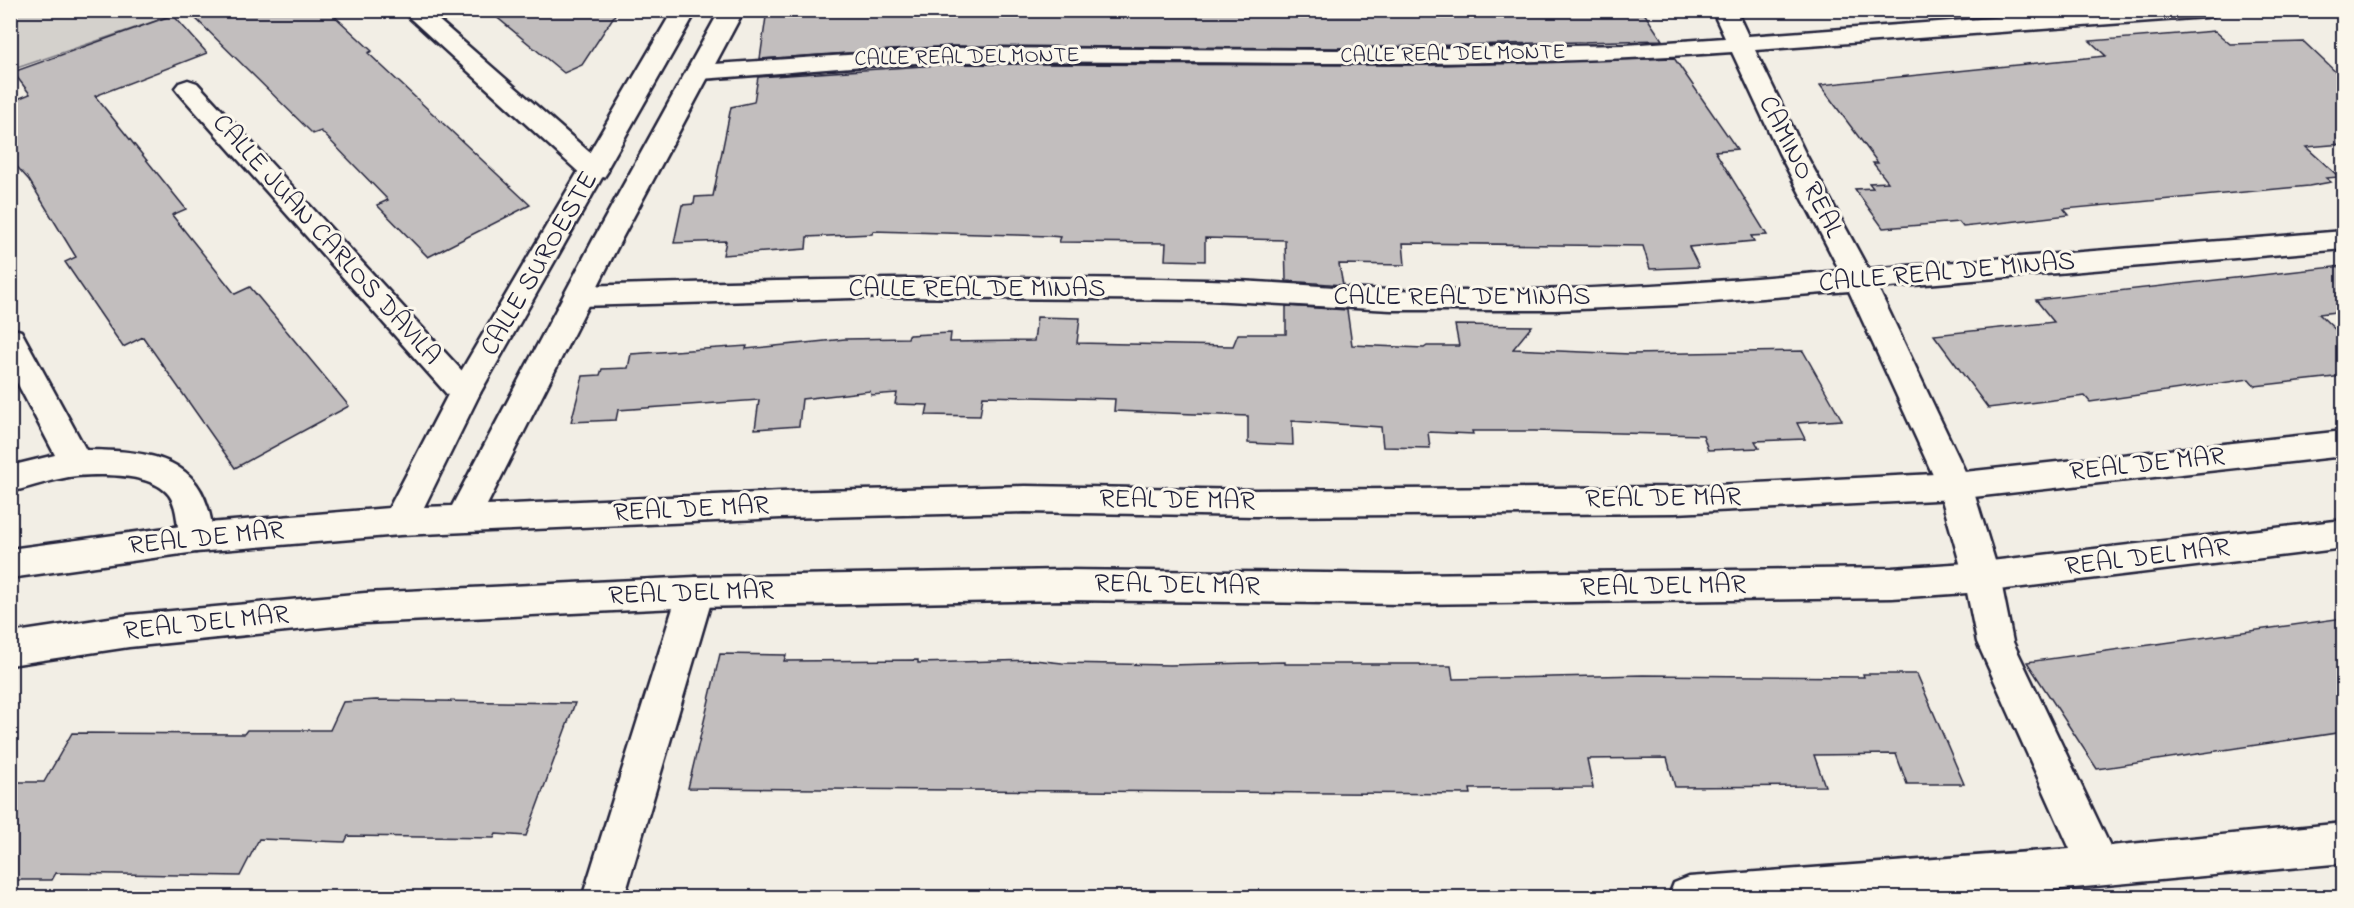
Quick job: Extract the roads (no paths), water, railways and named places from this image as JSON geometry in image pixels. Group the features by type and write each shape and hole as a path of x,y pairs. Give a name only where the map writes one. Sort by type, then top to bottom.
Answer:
{"street":[{"path":"412,10 594,171"},
{"name":"CALLE SUROESTE","path":"400,520 464,393 685,10"},
{"name":"CALLE SUROESTE","path":"462,520 732,10"},
{"name":"CAMINO REAL","path":"1724,10 1739,46 1858,280 1955,486 1982,577 1995,642 2099,867"},
{"name":"CALLE REAL DEL MONTE","path":"700,72 951,55 1499,56 1739,46 2206,10"},
{"name":"CALLE JUAN CARLOS DÁVILA","path":"188,88 464,393"},
{"name":"CALLE REAL DE MINAS","path":"579,296 887,286 1209,290 1391,300 1556,300 1676,295 2343,240"},
{"path":"10,339 76,462"},
{"name":"REAL DE MAR","path":"10,564 196,538 400,520 462,520 781,505 1002,500 1256,503 1675,501 1955,486 2343,443"},
{"path":"10,479 76,462 151,469 179,482 192,507 196,538"},
{"name":"REAL DEL MAR","path":"10,649 129,631 365,608 696,592 1063,585 1408,590 1782,586 1982,577 2343,534"},
{"path":"603,897 696,592"},
{"path":"1689,897 2099,867 2343,843"}]}
